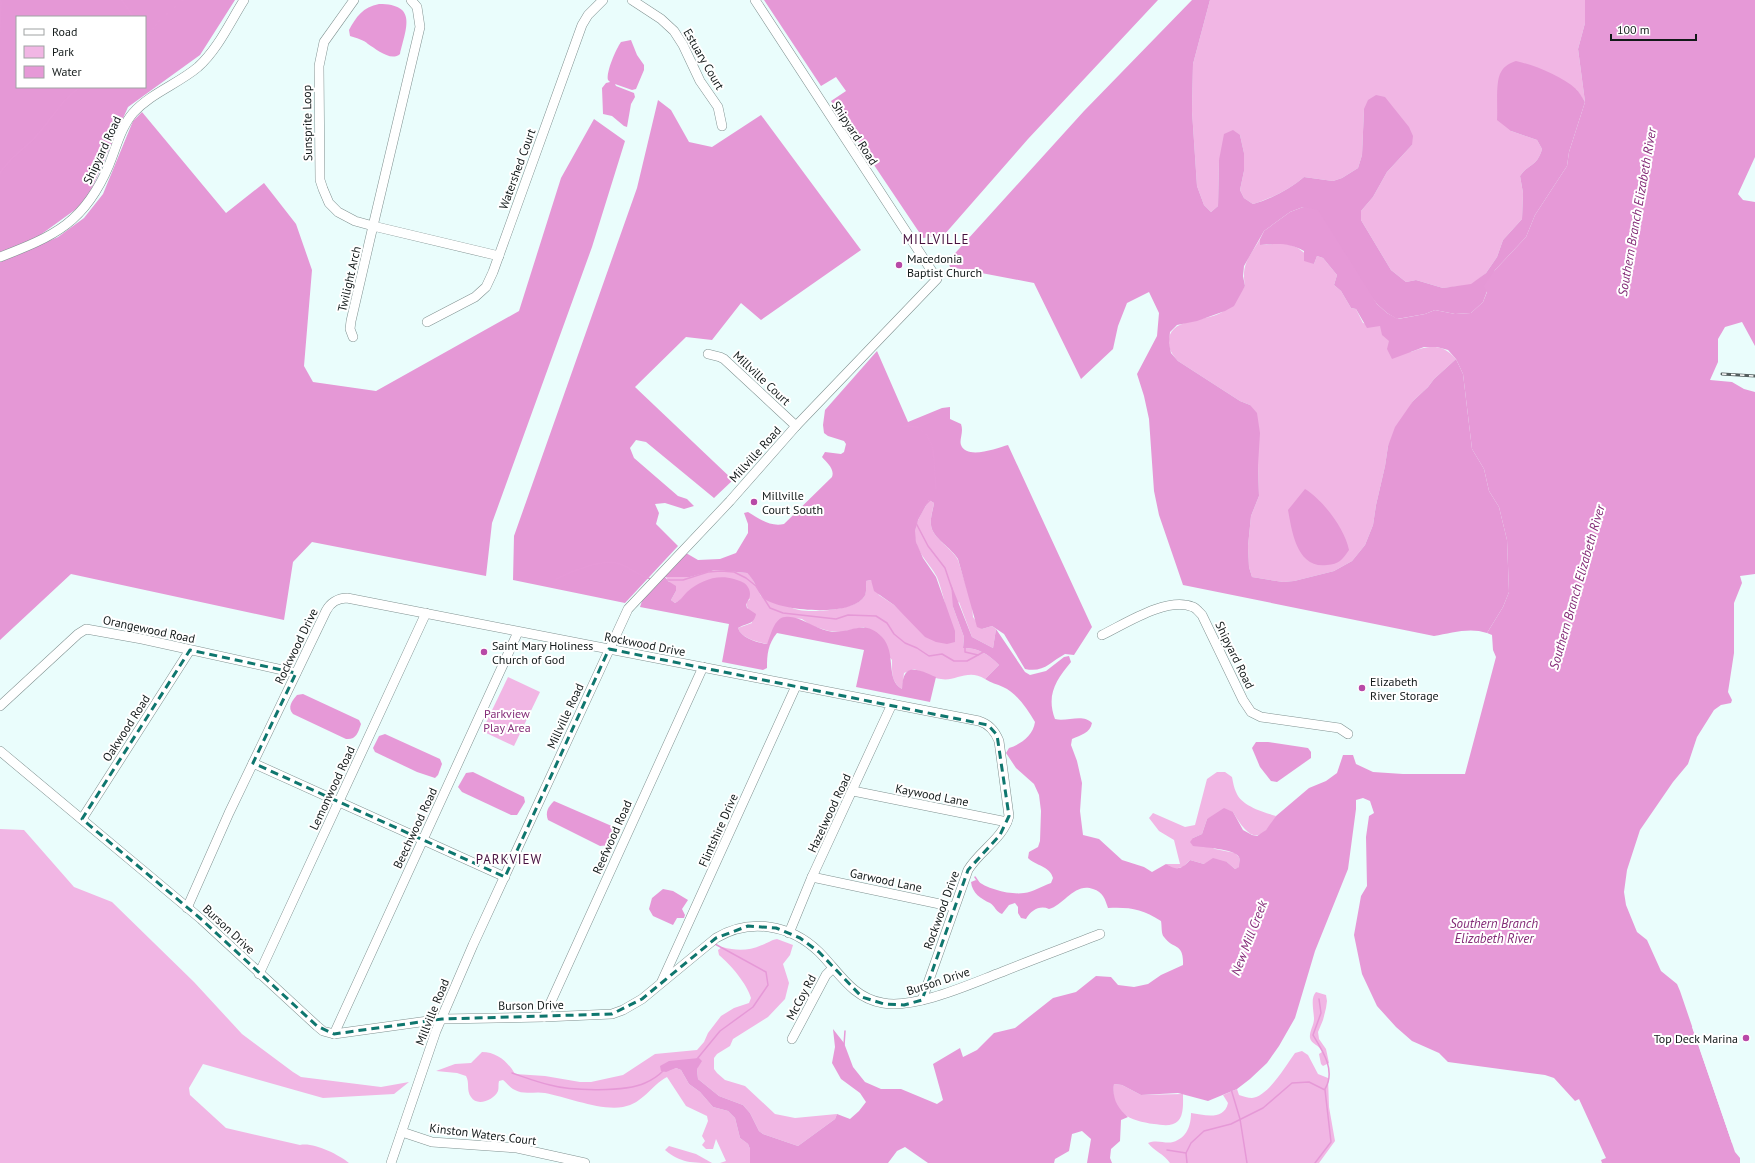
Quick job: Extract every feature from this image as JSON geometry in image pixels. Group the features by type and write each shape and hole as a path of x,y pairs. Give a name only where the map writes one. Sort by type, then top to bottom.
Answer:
{"street":[{"name":"Shipyard Road","path":"0,257 49,236 68,224 84,209 99,186 124,128 132,114 152,96 190,73 204,61 212,52 244,0"},
{"name":"Sunsprite Loop","path":"354,0 324,42 318,66 320,180 329,203 338,212 355,221 499,256"},
{"path":"373,226 420,27 417,7 411,0"},
{"name":"Watershed Court","path":"427,322 458,307 486,287 499,256 582,25 588,15 603,0"},
{"name":"Estuary Court","path":"632,0 661,19 674,31 683,45 700,81 718,107 722,126"},
{"name":"Shipyard Road","path":"755,0 937,279"},
{"name":"Twilight Arch","path":"353,337 350,329 351,321 373,226"},
{"name":"Millville Road","path":"391,1163 442,1019 473,945 625,614 730,501 796,426 937,279"},
{"name":"Millville Court","path":"708,354 724,359 796,426"},
{"name":"Rockwood Drive","path":"187,908 253,763 326,611 330,605 337,600 348,598 984,722 993,729 997,735 1009,810 1007,822 1000,835 978,856 971,866 954,907 922,1000"},
{"name":"Shipyard Road","path":"1102,635 1162,607 1186,605 1194,607 1202,615 1243,700 1251,712 1261,717 1339,728 1348,734"},
{"name":"Lemonwood Road","path":"259,974 426,613"},
{"name":"Orangewood Road","path":"0,706 78,634 86,629 142,639 296,673"},
{"name":"Beechwood Road","path":"334,1034 518,632"},
{"name":"Oakwood Road","path":"82,819 190,650"},
{"name":"Reefwood Road","path":"544,1017 703,667"},
{"name":"Flintshire Drive","path":"661,984 796,686"},
{"name":"Hazelwood Road","path":"789,933 812,877 892,704"},
{"name":"Burson Drive","path":"0,750 187,908 317,1026 323,1031 334,1034 442,1019 612,1014 633,1005 661,984 705,946 729,931 748,926 776,928 789,933 813,947 852,989 862,996 870,1000 896,1005 904,1005 922,1000 967,985 1100,934"},
{"path":"253,763 505,877"},
{"name":"Kaywood Lane","path":"852,792 1007,822"},
{"name":"Garwood Lane","path":"812,877 954,907"},
{"name":"McCoy Rd","path":"792,1039 826,975 832,968"},
{"name":"Kinston Waters Court","path":"402,1132 432,1142 517,1148 585,1163"}],"highlighted area":[{"path":"609,649 988,725 997,735 1009,816 1000,835 968,870 922,1000 904,1005 884,1004 862,997 819,952 800,938 776,928 748,926 716,938 642,999 612,1014 442,1019 334,1034 317,1026 201,919 82,819 190,650 296,673 253,763 505,877"}],"green space":[{"path":"1210,0 1585,0 1585,23 1578,49 1585,102 1576,89 1511,131 1537,140 1542,149 1538,159 1520,176 1523,193 1522,219 1503,240 1497,257 1486,273 1471,285 1443,288 1416,280 1406,282 1391,270 1361,220 1361,211 1373,197 1387,172 1412,145 1364,109 1362,155 1358,168 1342,178 1333,181 1304,177 1293,186 1280,193 1253,204 1244,198 1240,190 1244,171 1244,153 1240,135 1219,160 1218,206 1211,212 1204,205 1197,186 1192,111 1193,64"},
{"path":"1260,239 1260,245 1285,244 1296,247 1308,256 1314,264 1317,256 1323,258 1337,275 1334,285 1341,291 1351,308 1356,309 1363,323 1380,326 1411,352 1424,348 1435,347 1446,350 1456,359 1413,401 1388,446 1373,525 1365,545 1352,561 1334,571 1294,581 1283,582 1252,577 1249,567 1248,546 1251,516 1259,496 1258,465 1250,405 1240,401 1178,361 1169,346 1169,339 1172,332 1177,327 1184,323 1218,314 1231,305 1245,286 1245,266 1249,256"},
{"path":"929,500 934,503 931,519 932,530 938,539 958,560 972,605 973,617 982,629 992,626 996,629 993,648 972,637 959,602 953,607 964,637 963,648 979,650 999,665 985,679 979,676 967,675 951,679 941,679 914,669 904,673 902,689 894,680 892,673 892,660 864,627 841,632 829,631 812,626 802,619 786,617 767,644 754,641 746,637 738,628 752,623 746,603 750,599 704,582 699,584 675,603 671,600 676,591 665,576 690,577 715,570 747,573 751,576 761,596 799,610 824,611 852,605 864,597 866,591 866,581 871,580 879,595 894,605 906,616 945,604 937,577 922,556 916,544 915,538 917,523"},
{"name":"Parkview Play Area","path":"508,677 540,692 514,746 482,731"},
{"path":"1217,772 1225,772 1232,777 1235,790 1239,797 1247,805 1276,816 1270,826 1259,835 1253,835 1248,832 1233,812 1207,819 1202,834 1193,838 1215,849 1235,853 1239,857 1240,867 1235,869 1227,862 1204,864 1190,860 1183,867 1173,869 1166,864 1180,864 1174,840 1159,831 1149,818 1153,813 1185,827 1195,825 1207,779"},
{"path":"0,829 24,830 74,887 112,902 194,982 242,1034 301,1077 381,1087 409,1082 394,1094 323,1098 203,1064 189,1088 190,1095 226,1128 300,1145 312,1145 339,1156 349,1163 0,1163"},
{"path":"777,939 793,945 790,955 783,964 789,983 785,999 768,1017 733,1039 730,1046 717,1054 714,1058 714,1069 725,1080 745,1086 775,1114 795,1118 837,1114 835,1119 798,1146 763,1134 759,1131 750,1113 743,1105 719,1096 698,1079 697,1069 699,1058 666,1072 676,1068 681,1070 689,1084 700,1092 713,1107 728,1111 735,1118 740,1138 748,1144 750,1149 750,1163 720,1163 726,1161 716,1139 713,1149 706,1149 702,1145 705,1141 702,1136 708,1121 707,1116 686,1106 667,1077 636,1102 623,1107 614,1108 594,1105 545,1093 526,1093 518,1091 503,1080 499,1081 498,1091 493,1097 485,1101 477,1102 471,1097 466,1076 457,1073 436,1071 455,1064 471,1063 482,1052 487,1052 502,1058 515,1074 591,1082 623,1075 655,1054 697,1050 721,1016 734,1008 749,1003 751,998 742,981 733,969 719,955 718,950 722,947 738,950 747,949 757,947"},
{"path":"1316,992 1326,995 1327,1001 1323,1020 1318,1032 1319,1039 1326,1049 1329,1063 1323,1066 1321,1064 1319,1054 1322,1052 1310,1038 1314,1019 1313,998"},
{"path":"1302,1051 1308,1055 1318,1074 1328,1078 1329,1107 1335,1141 1319,1163 1170,1163 1148,1143 1155,1141 1173,1142 1178,1140 1185,1134 1189,1126 1191,1113 1213,1116 1218,1115 1226,1109 1228,1103 1223,1095 1237,1089 1239,1095 1250,1098 1258,1096 1276,1080 1295,1053"},
{"path":"1114,1084 1122,1085 1141,1095 1183,1094 1183,1108 1180,1118 1176,1123 1160,1125 1145,1123 1130,1118 1118,1109 1113,1094"},
{"path":"669,1146 696,1154 712,1163 681,1160 665,1150"}],"shaded area":[{"path":"0,0 235,0 200,55 128,107 93,186 83,204 32,241 0,253"},
{"path":"764,0 1158,0 1028,139 944,235 923,238 831,101 846,91 836,77 821,86"},
{"path":"1192,0 1210,0 1193,64 1192,111 1197,186 1204,205 1211,212 1218,206 1219,160 1224,134 1233,130 1240,135 1244,153 1244,171 1240,190 1244,198 1253,204 1280,193 1293,186 1304,177 1333,181 1342,178 1358,168 1362,155 1364,109 1368,100 1376,95 1385,97 1409,127 1413,136 1412,145 1387,172 1373,197 1361,211 1361,220 1391,270 1406,282 1416,280 1443,288 1471,284 1486,273 1497,257 1503,240 1522,219 1523,193 1520,176 1538,159 1542,149 1537,140 1511,131 1497,120 1498,82 1499,76 1504,68 1516,61 1548,72 1570,84 1577,90 1585,102 1569,152 1567,166 1535,215 1526,237 1495,270 1483,302 1471,313 1455,314 1435,310 1425,314 1397,319 1387,313 1377,304 1303,207 1290,212 1264,231 1244,266 1243,276 1245,286 1234,306 1225,311 1197,321 1177,325 1170,332 1169,343 1171,353 1178,361 1240,401 1250,405 1257,413 1260,433 1258,465 1259,496 1251,516 1248,546 1249,567 1252,577 1283,582 1294,581 1334,571 1352,561 1365,545 1373,525 1388,446 1395,427 1413,401 1456,359 1463,374 1472,449 1484,469 1489,491 1499,507 1507,540 1509,592 1503,607 1487,633 1481,631 1467,631 1434,636 1183,585 1159,515 1154,491 1149,419 1137,374 1157,336 1159,313 1149,292 1127,303 1118,326 1113,349 1081,379 1034,283 950,267 948,261 1084,111"},
{"path":"658,100 671,110 689,142 712,147 761,115 861,250 761,320 741,303 712,340 686,337 635,387 733,480 714,498 646,442 636,440 630,448 634,458 678,496 687,499 694,506 684,509 665,503 655,504 659,513 656,524 678,546 625,603 513,580 514,536 637,188"},
{"path":"142,112 226,213 264,183 296,224 312,270 304,366 313,382 376,391 519,311 561,178 594,119 625,141 592,247 492,523 486,576 312,542 293,562 284,620 71,574 0,640 0,262 58,237 84,218 103,194 133,121"},
{"path":"877,351 908,422 942,408 950,407 950,419 961,424 961,445 964,449 969,452 983,452 1008,445 1092,627 1074,655 1065,654 1042,668 1032,670 1025,669 1004,634 992,626 982,629 977,627 958,559 938,539 932,530 931,520 934,503 929,500 918,520 915,531 916,542 923,558 936,577 955,631 955,642 947,644 936,642 925,637 894,605 874,591 871,580 866,581 865,595 857,603 832,610 817,610 787,607 766,600 760,595 752,579 747,573 715,570 690,577 665,577 676,586 676,591 671,600 675,603 692,588 715,578 721,577 734,579 745,583 750,593 746,604 747,608 756,614 752,622 738,628 746,637 759,642 767,644 778,620 785,617 796,618 828,631 836,632 856,628 868,628 875,631 886,643 894,679 897,685 902,689 905,674 908,671 917,670 936,677 930,702 856,687 864,650 777,633 769,649 767,668 763,670 722,662 729,624 640,607 643,598 686,553 698,560 720,559 736,553 748,533 748,524 744,513 748,512 761,520 770,523 779,525 784,524 832,477 833,474 831,469 822,457 825,452 841,454 844,452 846,444 844,441 828,436 824,433 823,425 825,410"},
{"path":"1305,489 1319,500 1326,508 1338,524 1347,542 1349,550 1342,559 1337,562 1327,565 1317,565 1309,561 1303,555 1294,538 1288,510"}],"water":[{"name":"Southern Branch Elizabeth River","path":"1585,0 1755,0 1755,157 1738,194 1743,200 1755,202 1755,346 1742,322 1725,327 1718,339 1718,362 1710,380 1732,382 1744,389 1755,392 1755,574 1740,576 1742,583 1734,603 1734,653 1728,692 1732,700 1731,703 1721,705 1714,710 1697,737 1688,764 1673,782 1640,830 1627,870 1624,892 1626,905 1637,932 1647,940 1661,971 1677,984 1680,991 1735,1152 1740,1158 1740,1163 1602,1163 1601,1160 1606,1158 1579,1099 1575,1101 1554,1078 1545,1075 1448,1062 1439,1053 1412,1041 1396,1027 1377,1006 1362,974 1354,935 1361,896 1367,886 1366,837 1369,816 1374,813 1370,801 1363,798 1356,800 1348,869 1315,951 1295,1018 1279,1046 1267,1063 1237,1089 1208,1101 1178,1093 1141,1095 1122,1085 1114,1084 1116,1102 1128,1117 1121,1120 1120,1141 1111,1149 1110,1158 1112,1163 1087,1163 1091,1139 1082,1131 1072,1134 1069,1151 1055,1159 1054,1163 928,1163 905,1147 897,1151 888,1163 750,1163 750,1149 748,1144 740,1138 735,1118 728,1111 713,1107 700,1092 689,1084 681,1070 676,1068 666,1072 661,1071 660,1066 669,1061 699,1058 702,1061 697,1069 698,1079 719,1096 743,1105 750,1113 759,1131 763,1134 798,1146 835,1119 837,1114 850,1119 866,1102 860,1093 841,1079 832,1063 835,1047 833,1029 844,1043 853,1067 865,1082 881,1089 901,1089 937,1104 943,1100 933,1064 960,1048 963,1057 977,1050 994,1033 1015,1028 1053,998 1076,992 1096,976 1111,977 1118,985 1134,987 1148,984 1161,975 1183,965 1183,958 1180,949 1167,941 1163,936 1161,921 1142,911 1123,908 1108,908 1105,899 1096,890 1087,888 1075,891 1054,907 1049,909 1036,909 1030,913 1026,919 1021,918 1018,913 1018,907 1015,903 1009,905 1002,914 998,912 992,904 983,900 973,889 971,882 976,880 999,891 1024,893 1051,883 1053,878 1049,871 1028,858 1029,852 1038,847 1040,841 1041,811 1039,795 1034,784 1016,768 1006,753 1009,748 1026,739 1032,731 1035,722 1013,693 985,679 999,665 979,650 963,648 964,637 953,607 951,584 972,637 993,648 996,629 1025,672 1030,675 1046,671 1064,657 1069,656 1071,662 1061,675 1054,688 1052,695 1052,710 1055,719 1080,718 1088,720 1092,723 1089,729 1082,735 1072,739 1071,745 1077,761 1082,783 1080,811 1083,835 1099,839 1122,860 1144,867 1152,872 1166,864 1173,868 1179,868 1190,860 1204,864 1213,858 1227,862 1235,869 1239,867 1239,857 1236,854 1218,849 1193,846 1190,842 1193,838 1202,834 1207,819 1224,808 1233,812 1243,830 1257,836 1266,830 1276,816 1309,788 1326,781 1337,773 1343,755 1353,755 1356,764 1373,772 1403,774 1465,774 1496,657 1493,650 1492,635 1487,633 1503,607 1509,592 1507,540 1499,507 1489,491 1484,469 1472,449 1463,374 1456,359 1448,350 1437,347 1424,347 1392,359 1387,349 1389,341 1382,335 1380,326 1367,328 1356,309 1351,308 1341,291 1334,285 1337,275 1323,258 1317,256 1314,264 1304,261 1304,251 1298,248 1277,244 1260,245 1260,239 1264,231 1290,212 1303,207 1318,210 1377,304 1387,313 1398,319 1425,314 1435,310 1455,314 1471,313 1483,302 1487,292 1484,286 1495,270 1526,237 1535,215 1567,166 1569,152 1585,102 1578,49 1585,23"},
{"path":"373,5 391,5 400,8 406,19 405,35 400,54 396,56 388,56 364,41 350,36 349,30 357,17 364,10"},
{"path":"631,40 637,55 644,65 644,70 636,89 632,90 615,84 616,86 634,93 635,97 631,104 627,127 612,116 603,114 602,88 606,83 610,82 608,80 608,72 619,45 621,42"},
{"path":"303,694 359,720 361,724 356,735 352,738 346,739 293,714 290,709 292,702 297,695"},
{"path":"385,734 440,759 442,764 438,775 435,778 417,772 375,752 373,748 379,736"},
{"path":"1256,742 1268,742 1308,748 1311,752 1311,758 1277,782 1271,781 1260,767 1252,748"},
{"path":"473,772 524,797 525,802 517,815 511,815 462,792 458,787 466,773"},
{"path":"554,801 614,827 616,834 610,845 600,846 548,820 548,810"},
{"path":"663,889 673,891 688,900 682,909 685,915 684,918 677,918 673,925 653,916 649,909 652,898"}],"pier":[{"path":"1694,1026 1734,1143 1732,1143 1692,1027"}],"waterway":[{"path":"0,32 1,0"},
{"path":"122,0 132,16"},
{"path":"146,39 159,21 183,0"},
{"path":"0,173 4,167 37,135 67,98 79,88"},
{"path":"904,426 917,427 927,435 933,448 936,488 930,500 920,510 916,523 928,546 945,568 952,589"},
{"path":"556,579 588,566 606,562 620,564 651,579"},
{"path":"661,580 683,580 708,572 734,572 746,578 756,586 770,608 783,613 836,619 848,615 876,616 887,623 894,634 905,643 917,648 929,656 942,654 954,661 967,661 978,655"},
{"path":"965,647 965,652 978,655 985,651"},
{"path":"975,877 979,883"},
{"path":"697,1059 720,1031 753,1007 768,985 766,972 715,944"},
{"path":"1319,999 1321,1013 1313,1035 1324,1054 1329,1068 1328,1082 1325,1089"},
{"path":"844,1045 845,1031"},
{"path":"512,1073 559,1087 598,1090 636,1086 650,1081 663,1071"},
{"path":"1187,1163 1186,1153 1191,1143 1204,1131 1231,1124 1263,1108 1292,1083 1309,1082 1325,1090 1331,1142 1315,1163"},
{"path":"1231,1089 1240,1119 1247,1163"},
{"path":"1167,1150 1186,1153"}],"railway":[{"path":"1722,374 1755,376"}],"place":[{"name":"Macedonia Baptist Church","path":"899,265"},
{"name":"Millville Court South","path":"754,502"},
{"name":"Saint Mary Holiness Church of God","path":"484,652"},
{"name":"Elizabeth River Storage","path":"1362,688"},
{"name":"Top Deck Marina","path":"1746,1038"}],"district":[{"name":"MILLVILLE","path":"936,239"},
{"name":"PARKVIEW","path":"509,859"}],"water label":[{"name":"New Mill Creek","path":"1249,938"}]}
